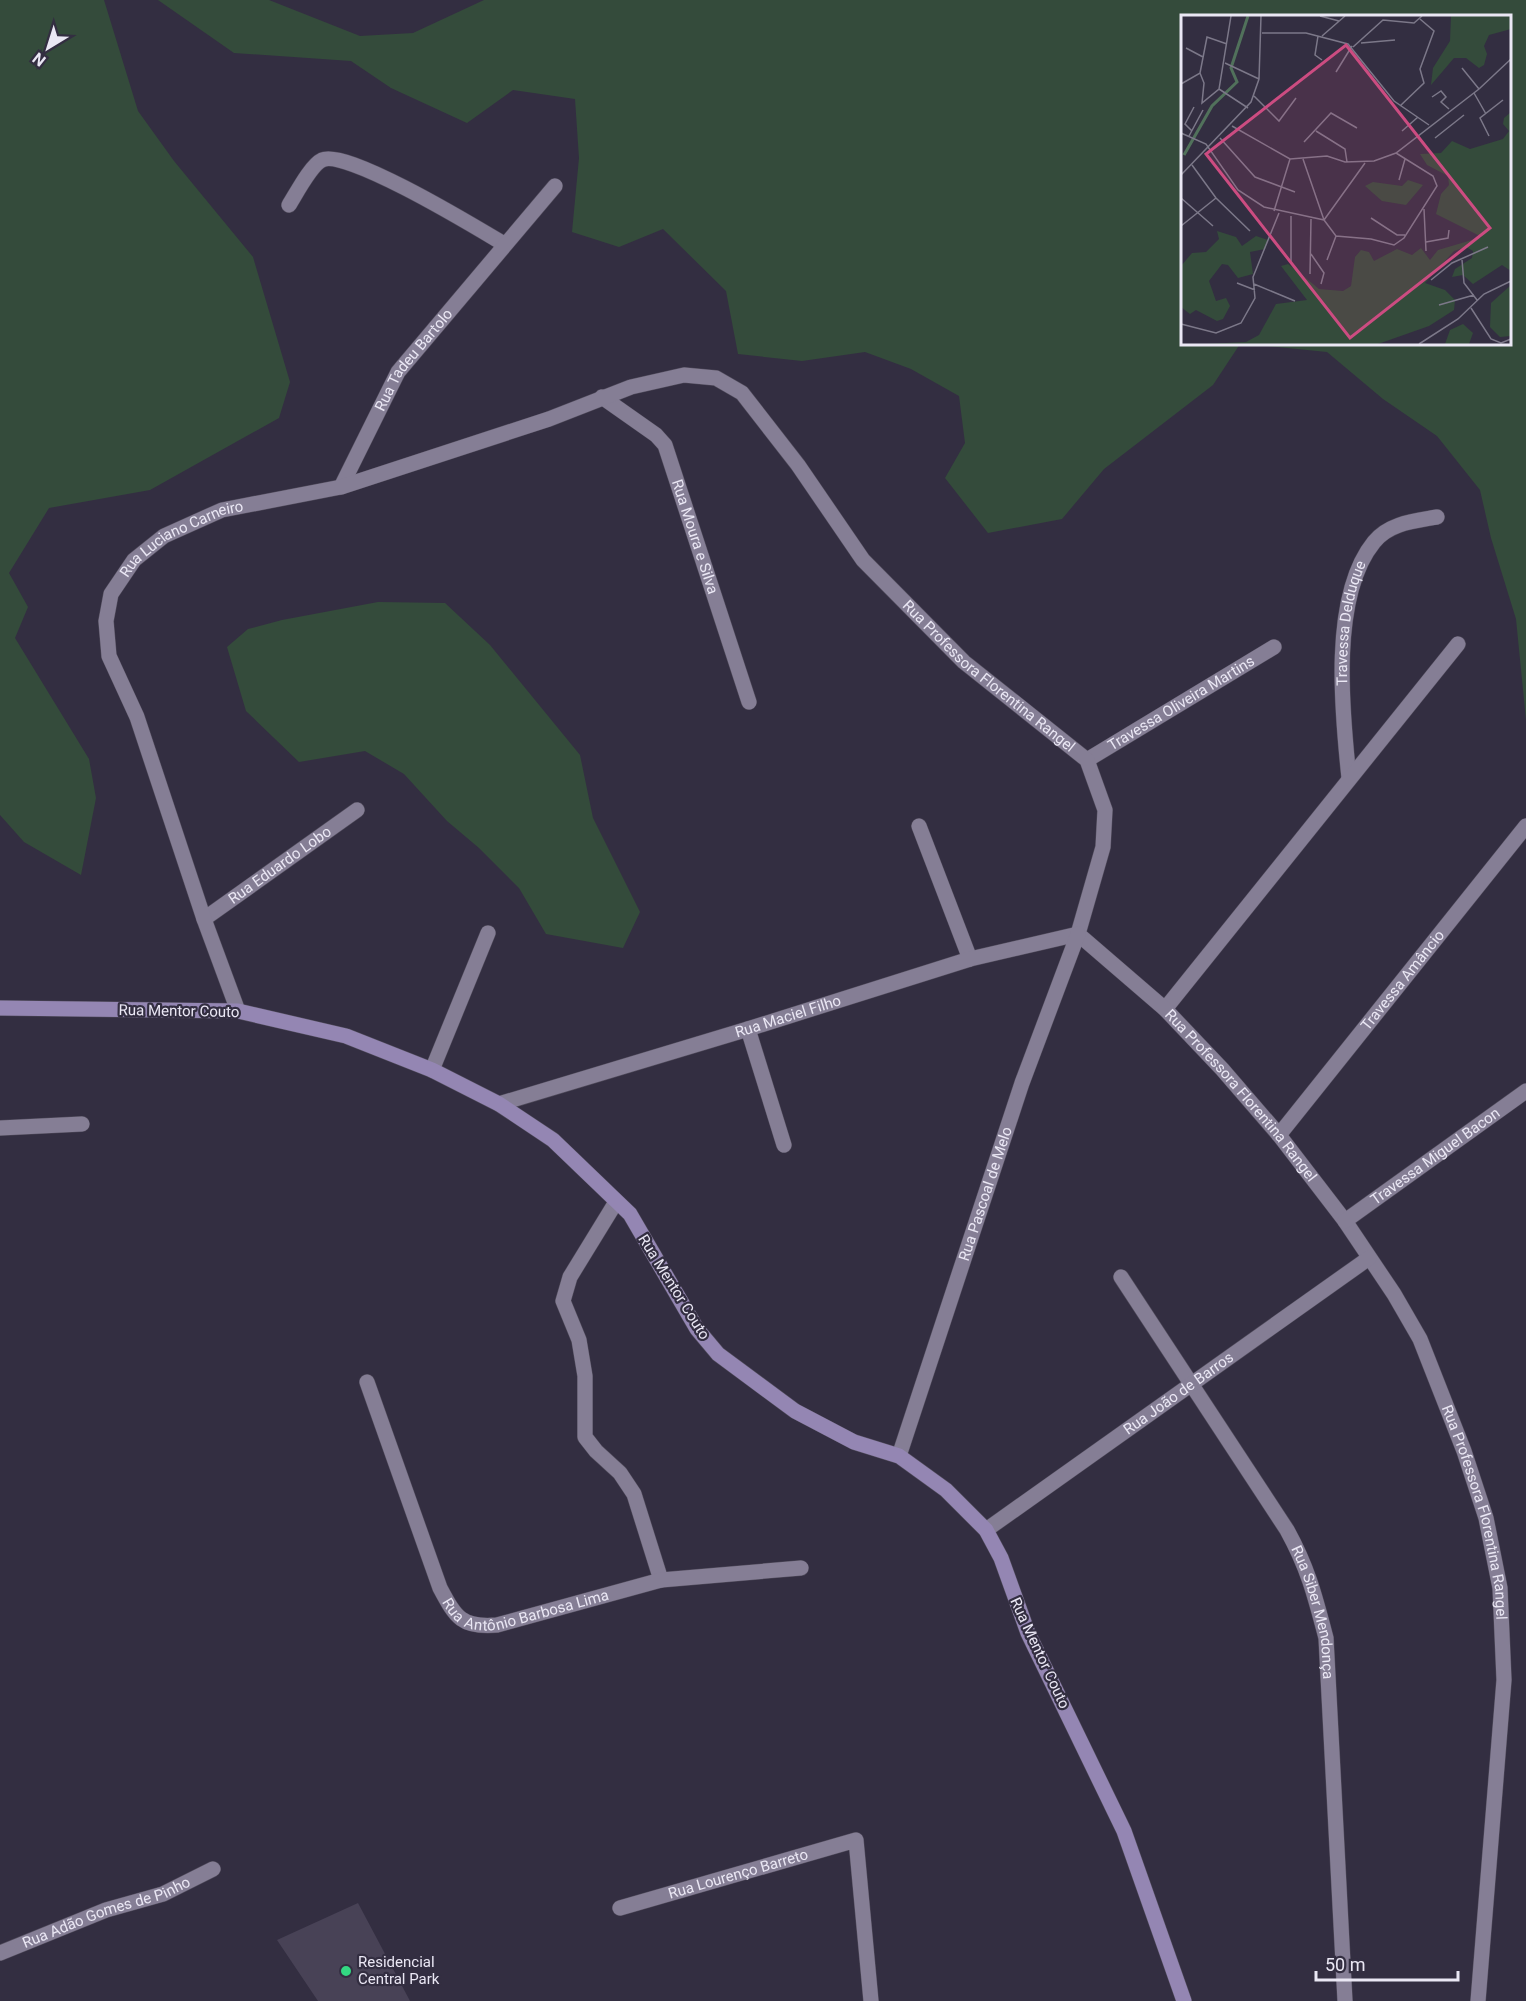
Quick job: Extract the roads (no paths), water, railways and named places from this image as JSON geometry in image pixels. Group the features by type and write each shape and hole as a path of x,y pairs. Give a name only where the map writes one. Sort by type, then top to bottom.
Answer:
{"street":[{"path":"289,205 316,164 333,157 350,162 439,206 504,244"},
{"name":"Rua Tadeu Bartolo","path":"341,487 398,372 555,186"},
{"name":"Rua Luciano Carneiro","path":"238,1011 204,919 137,717 110,656 106,621 111,594 134,560 164,536 222,510 341,487 549,419 602,397 684,375"},
{"name":"Rua Professora Florentina Rangel","path":"684,375 716,378 742,393 798,465 863,560 964,662 1087,760 1105,810 1100,857 1078,934 1165,1009 1222,1069 1279,1135 1345,1221 1420,1339 1464,1451 1486,1518 1500,1588 1504,1680 1478,2001"},
{"name":"Rua Moura e Silva","path":"602,397 656,435 665,445 749,702"},
{"name":"Travessa Delduque","path":"1349,778 1343,715 1345,632 1346,611 1355,576 1375,541 1400,524 1437,517"},
{"path":"1165,1009 1458,644"},
{"name":"Travessa Oliveira Martins","path":"1087,760 1274,647"},
{"name":"Rua Eduardo Lobo","path":"204,919 357,810"},
{"path":"919,826 970,959"},
{"name":"Travessa Amâncio","path":"1279,1135 1526,826"},
{"path":"432,1070 488,933"},
{"name":"Rua Maciel Filho","path":"499,1104 970,959 1078,934"},
{"name":"Rua Pascoal de Melo","path":"899,1456 1018,1094 1078,934"},
{"name":"Rua Mentor Couto","path":"0,1008 238,1011 346,1035 432,1070 499,1104 553,1140 630,1214 697,1329 718,1354 795,1411 854,1442 899,1456 946,1490 986,1530 1001,1558 1028,1633 1124,1831 1184,2001"},
{"path":"748,1029 784,1146"},
{"name":"Travessa Miguel Bacon","path":"1345,1221 1526,1090"},
{"path":"0,1128 82,1124"},
{"path":"616,1202 570,1277 563,1301 579,1340 585,1376 585,1437 596,1451 620,1473 634,1494 661,1580"},
{"name":"Rua João de Barros","path":"986,1530 1370,1258"},
{"name":"Rua Siber Mendonça","path":"1122,1277 1287,1530 1305,1562 1314,1588 1326,1638 1345,2001"},
{"name":"Rua Antônio Barbosa Lima","path":"367,1382 440,1588 452,1610 463,1621 477,1627 497,1625 661,1580 801,1568"},
{"name":"Rua Lourenço Barreto","path":"620,1908 856,1840 871,2001"},
{"name":"Rua Adão Gomes de Pinho","path":"0,1953 106,1910 163,1894 213,1869"}],"place":[{"name":"Residencial Central Park","path":"346,1971"}]}
